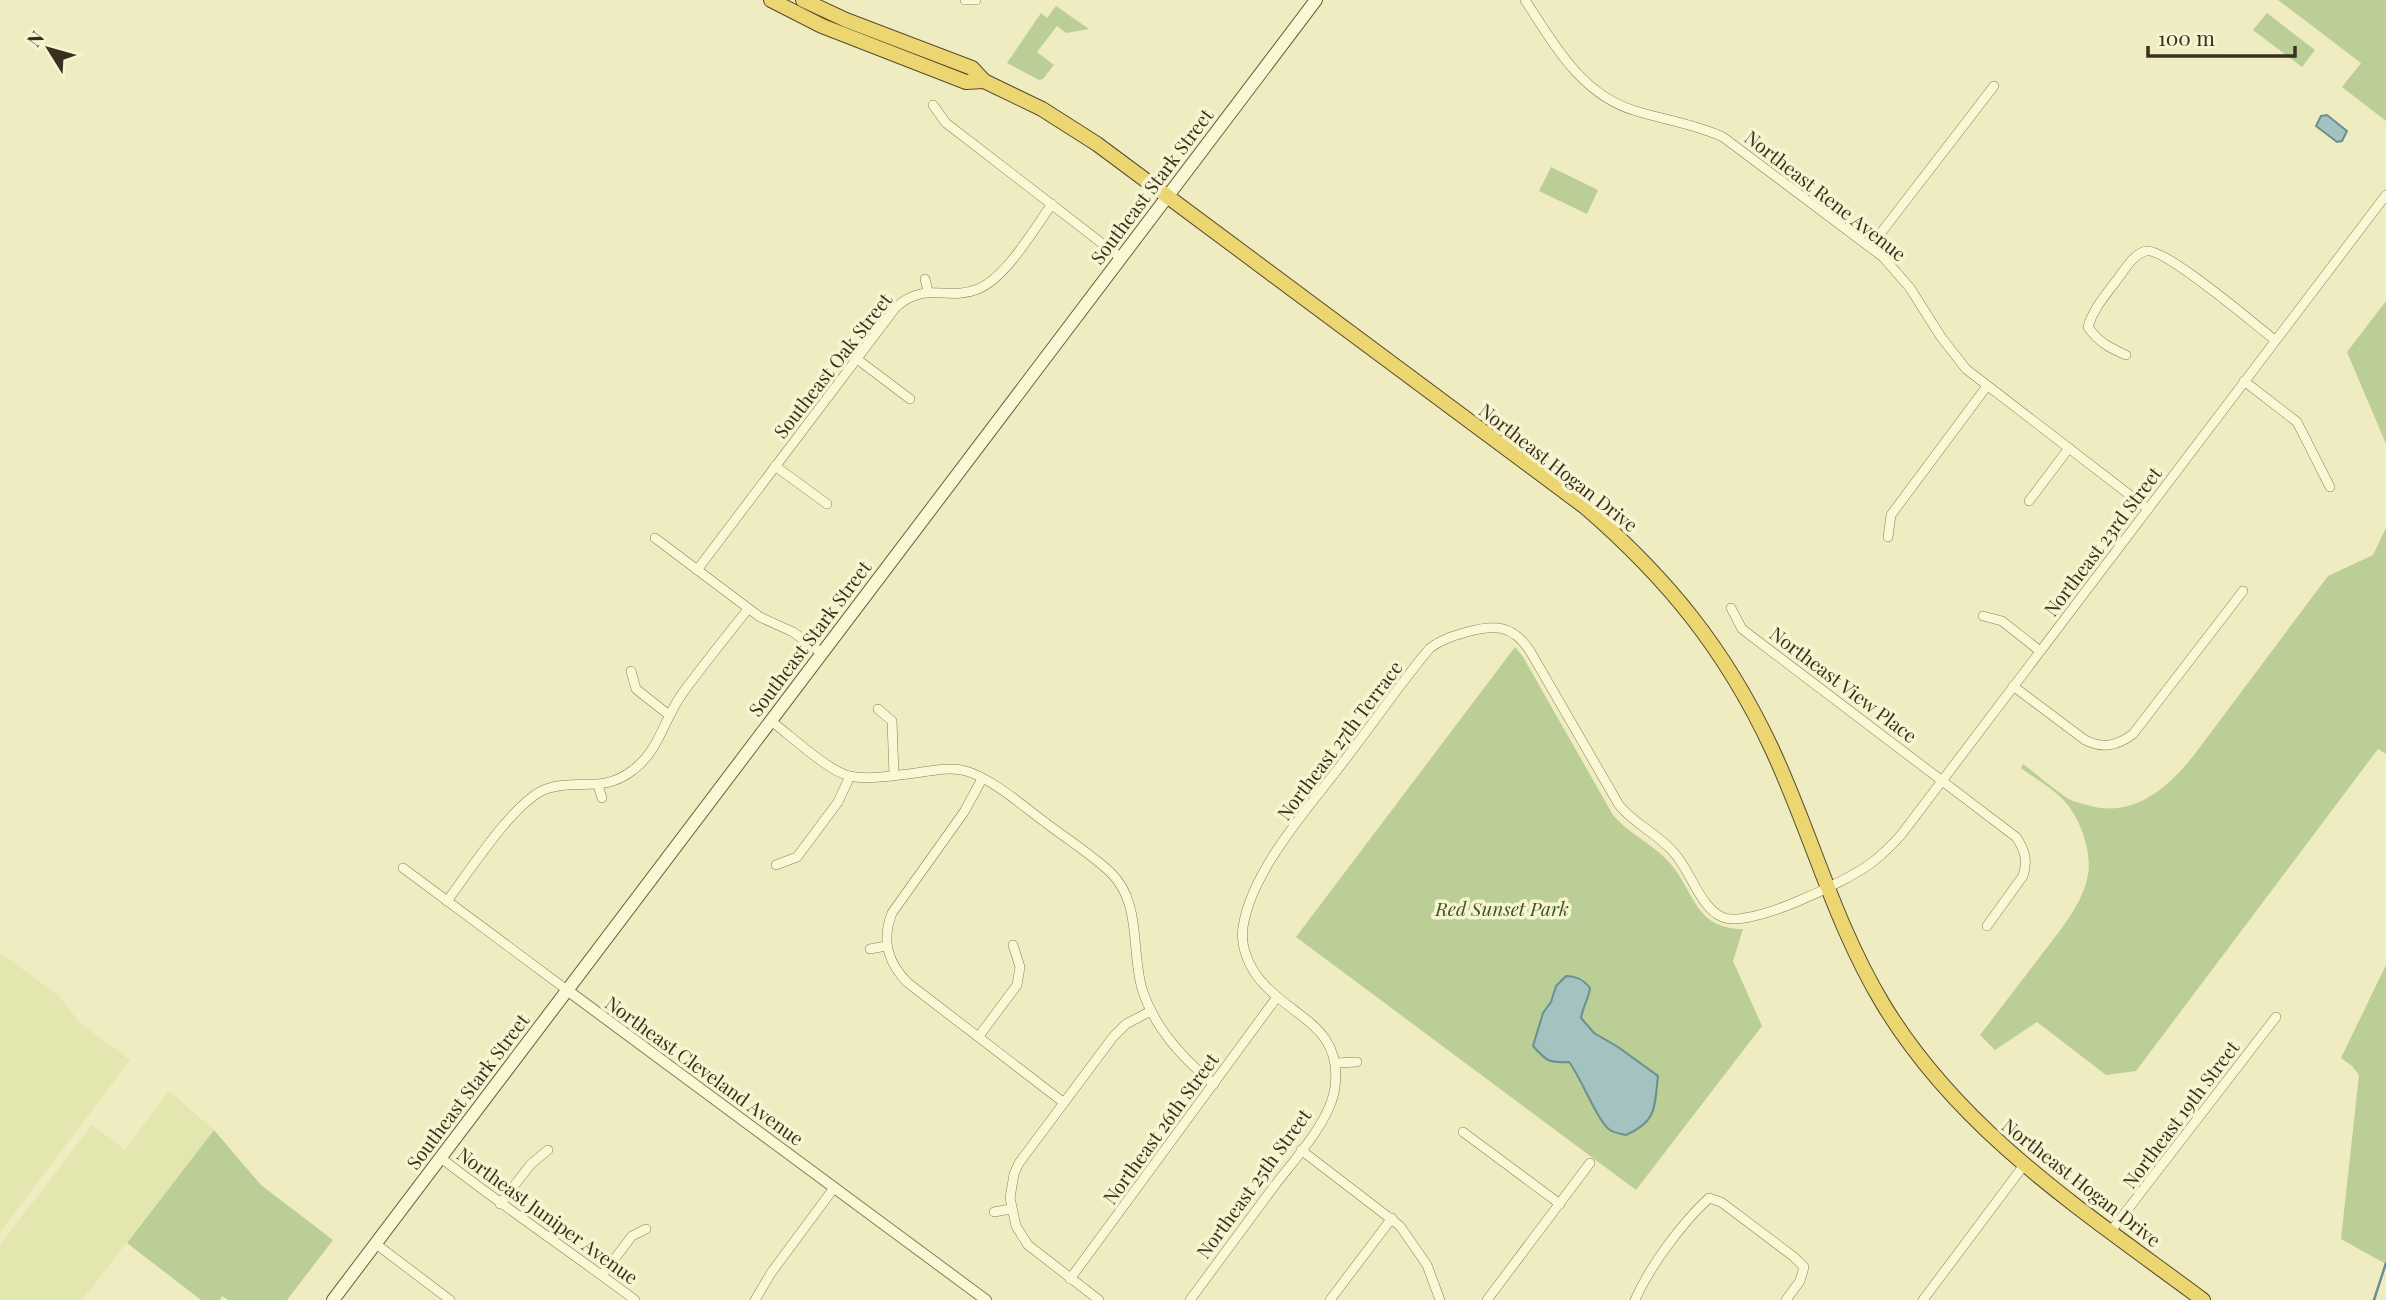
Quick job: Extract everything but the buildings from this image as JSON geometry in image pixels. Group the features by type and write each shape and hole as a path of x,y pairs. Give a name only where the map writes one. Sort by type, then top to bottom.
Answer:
{"highway":[{"name":"Northeast Hogan Drive","path":"771,0 833,30 966,82 984,81"},
{"name":"Northeast Hogan Drive","path":"803,0 846,20 972,68 984,81 1071,127 1168,195 1585,507 1620,538 1660,578 1714,646 1752,709 1772,750 1826,888 1866,975 1909,1043 1966,1112 2024,1165 2198,1298"}],"main road":[{"name":"Southeast Stark Street","path":"333,1300 1316,0"}],"street":[{"name":"Northeast Rene Avenue","path":"1525,0 1571,67 1600,93 1634,111 1705,128 1723,137 1870,247 1895,269 1966,369 2148,509"},
{"path":"1870,247 1994,86"},
{"path":"933,105 946,123 1121,257"},
{"name":"Northeast 23rd Street","path":"1487,626 1507,630 1525,643 1619,805 1674,852 1711,909 1724,918 1742,920 1826,888 1870,864 1889,848 1942,782 2386,195"},
{"name":"Southeast Oak Street","path":"697,570 896,307 916,294 928,291 964,293 996,279 1052,204"},
{"path":"2126,355 2105,346 2095,338 2088,327 2098,304 2132,260 2145,251 2156,251 2175,262 2274,340"},
{"path":"925,279 928,291"},
{"path":"857,359 910,399"},
{"path":"2244,381 2297,422 2330,487"},
{"path":"1888,537 1891,516 1987,386"},
{"path":"2029,501 2069,448"},
{"path":"775,466 827,504"},
{"path":"655,538 748,609 793,632 822,653"},
{"path":"2013,686 2096,746 2122,742 2133,734 2243,591"},
{"name":"Northeast View Place","path":"1731,608 1742,629 2016,837 2026,857 2026,867 2023,876 1987,926"},
{"path":"447,901 523,802 559,786 598,785 625,776 642,762 653,750 681,695 748,609"},
{"path":"1983,616 2002,621 2040,651"},
{"name":"Northeast 27th Terrace","path":"1335,1063 1328,1042 1314,1024 1277,997 1254,972 1245,951 1243,928 1248,908 1271,858 1430,648 1446,638 1487,626"},
{"path":"631,671 636,689 669,715"},
{"path":"878,709 891,721 894,775"},
{"path":"771,720 834,769 850,776 966,771 1001,790 1093,858 1118,881 1129,902 1139,975 1151,1011 1175,1048 1214,1084"},
{"path":"776,864 797,857 838,802 850,776"},
{"path":"982,779 964,812 891,913 886,946 893,965 908,983 1063,1102"},
{"path":"598,785 601,799"},
{"name":"Northeast Cleveland Avenue","path":"403,868 986,1300"},
{"path":"979,1036 1017,985 1020,967 1013,945"},
{"path":"870,949 886,946"},
{"name":"Northeast 26th Street","path":"1070,1279 1277,997"},
{"path":"1098,1300 1028,1245 1016,1226 1011,1209 1011,1186 1019,1163 1113,1037 1125,1024 1151,1011"},
{"name":"Northeast 19th Street","path":"2111,1231 2276,1017"},
{"path":"1335,1063 1357,1062"},
{"name":"Northeast 25th Street","path":"1190,1300 1328,1111 1335,1088 1335,1063"},
{"path":"1463,1132 1560,1204"},
{"path":"500,1204 530,1164 548,1150"},
{"path":"1301,1150 1392,1218 1420,1253 1440,1300"},
{"name":"Northeast Juniper Avenue","path":"441,1158 500,1204 548,1235 635,1300"},
{"path":"1487,1300 1590,1163"},
{"path":"1923,1300 2024,1165"},
{"path":"755,1300 771,1273 834,1188"},
{"path":"1635,1300 1657,1263 1696,1210 1709,1198 1721,1202 1804,1267 1800,1281 1786,1300"},
{"path":"994,1212 1011,1209"},
{"path":"1330,1300 1392,1218"},
{"path":"602,1275 632,1236 646,1229"},
{"path":"376,1244 450,1300"}],"green space":[{"path":"2278,0 2386,0 2386,121 2342,87 2361,63"},
{"path":"1056,6 1089,29 1066,33 1057,26 1037,52 1054,65 1043,79 1039,80 1007,63 1041,13 1047,18"},
{"path":"2267,13 2315,50 2302,67 2253,30"},
{"path":"1551,167 1598,190 1587,214 1539,191"},
{"path":"2386,301 2386,444 2347,352"},
{"path":"2386,528 2386,754 2378,749 2136,1071 2106,1075 2037,1022 1995,1050 1980,1035 2068,919 2085,886 2089,866 2087,847 2072,811 2057,794 2021,768 2023,764 2067,798 2087,805 2119,808 2147,798 2172,779 2194,755 2328,576 2373,555"},
{"name":"Red Sunset Park","path":"1515,647 1613,815 1667,860 1704,915 1727,927 1743,929 1733,961 1762,1026 1636,1190 1296,937"},
{"path":"0,953 58,995 79,1022 130,1060 0,1232"},
{"path":"2386,965 2386,1264 2341,1239 2359,1075 2341,1058"},
{"path":"169,1091 214,1130 82,1300 0,1300 0,1245 92,1125 125,1150"},
{"path":"214,1130 261,1185 333,1240 287,1300 228,1300 222,1296 220,1300 201,1300 127,1243"}],"water":[{"path":"2327,115 2347,131 2342,141 2337,142 2316,126 2321,116"},
{"path":"1566,976 1585,982 1590,988 1581,1018 1594,1033 1658,1076 1655,1105 1649,1118 1626,1135 1612,1131 1605,1125 1569,1062 1548,1060 1533,1046 1543,1013 1551,1002 1556,986"}],"waterway":[{"path":"2374,1300 2386,1263"}]}
